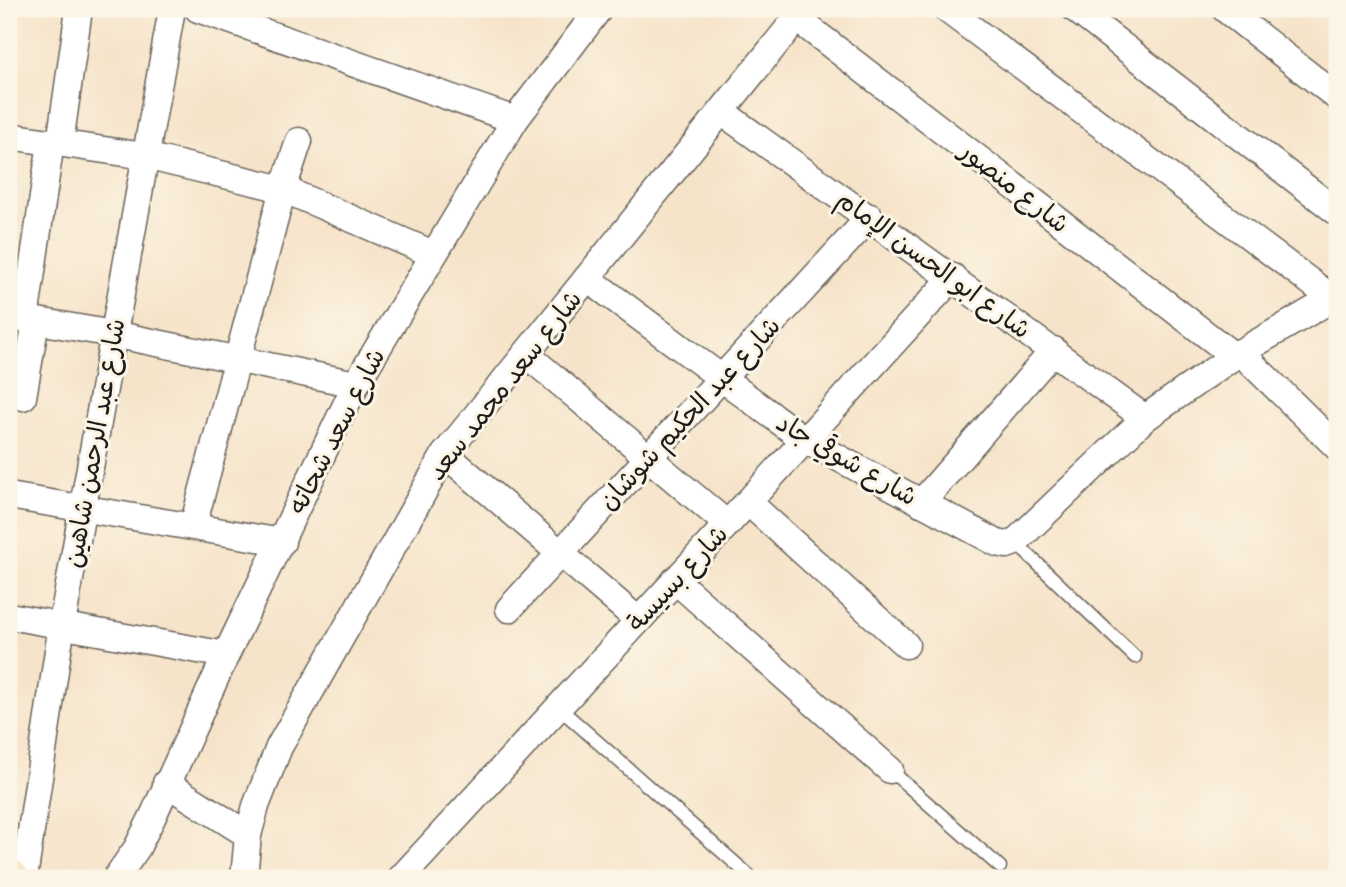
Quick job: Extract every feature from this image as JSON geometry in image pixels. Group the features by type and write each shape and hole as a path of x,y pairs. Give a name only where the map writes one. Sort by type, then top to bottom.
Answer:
{"street":[{"path":"23,397 23,319 79,9"},
{"name":"شارع عبد الرحمن شاهين","path":"23,878 62,624 172,9"},
{"path":"198,9 515,120"},
{"path":"946,9 1334,297 1237,354 1145,418 1015,542"},
{"path":"1075,9 1337,212"},
{"path":"1225,9 1337,97"},
{"name":"شارع سعد شحاته","path":"116,878 137,848 153,816 226,654 356,384 515,120 594,10"},
{"name":"شارع سعد محمد سعد","path":"244,878 248,835 279,747 445,454 800,13"},
{"name":"شارع منصور","path":"800,13 1237,354 1337,447"},
{"name":"شارع ابو الحسن الإمام","path":"722,112 1145,418"},
{"path":"9,136 145,156 283,189 433,254"},
{"path":"193,526 283,189 299,141"},
{"name":"شارع عبد الحكيم شوشان","path":"509,609 870,217"},
{"name":"شارع بسيسة","path":"401,878 953,277"},
{"name":"شارع شوقي جاد","path":"587,278 805,440 998,543 1007,545 1015,542"},
{"path":"23,319 113,334 356,384"},
{"path":"921,503 1054,350"},
{"path":"526,354 727,524"},
{"path":"445,454 638,620"},
{"path":"9,496 282,542"},
{"path":"748,502 906,645"},
{"path":"675,580 890,770"},
{"path":"9,616 226,654"},
{"path":"166,783 248,835"}],"lane":[{"path":"1015,542 1135,657"},
{"path":"558,707 752,878"},
{"path":"890,770 1000,867"}]}
